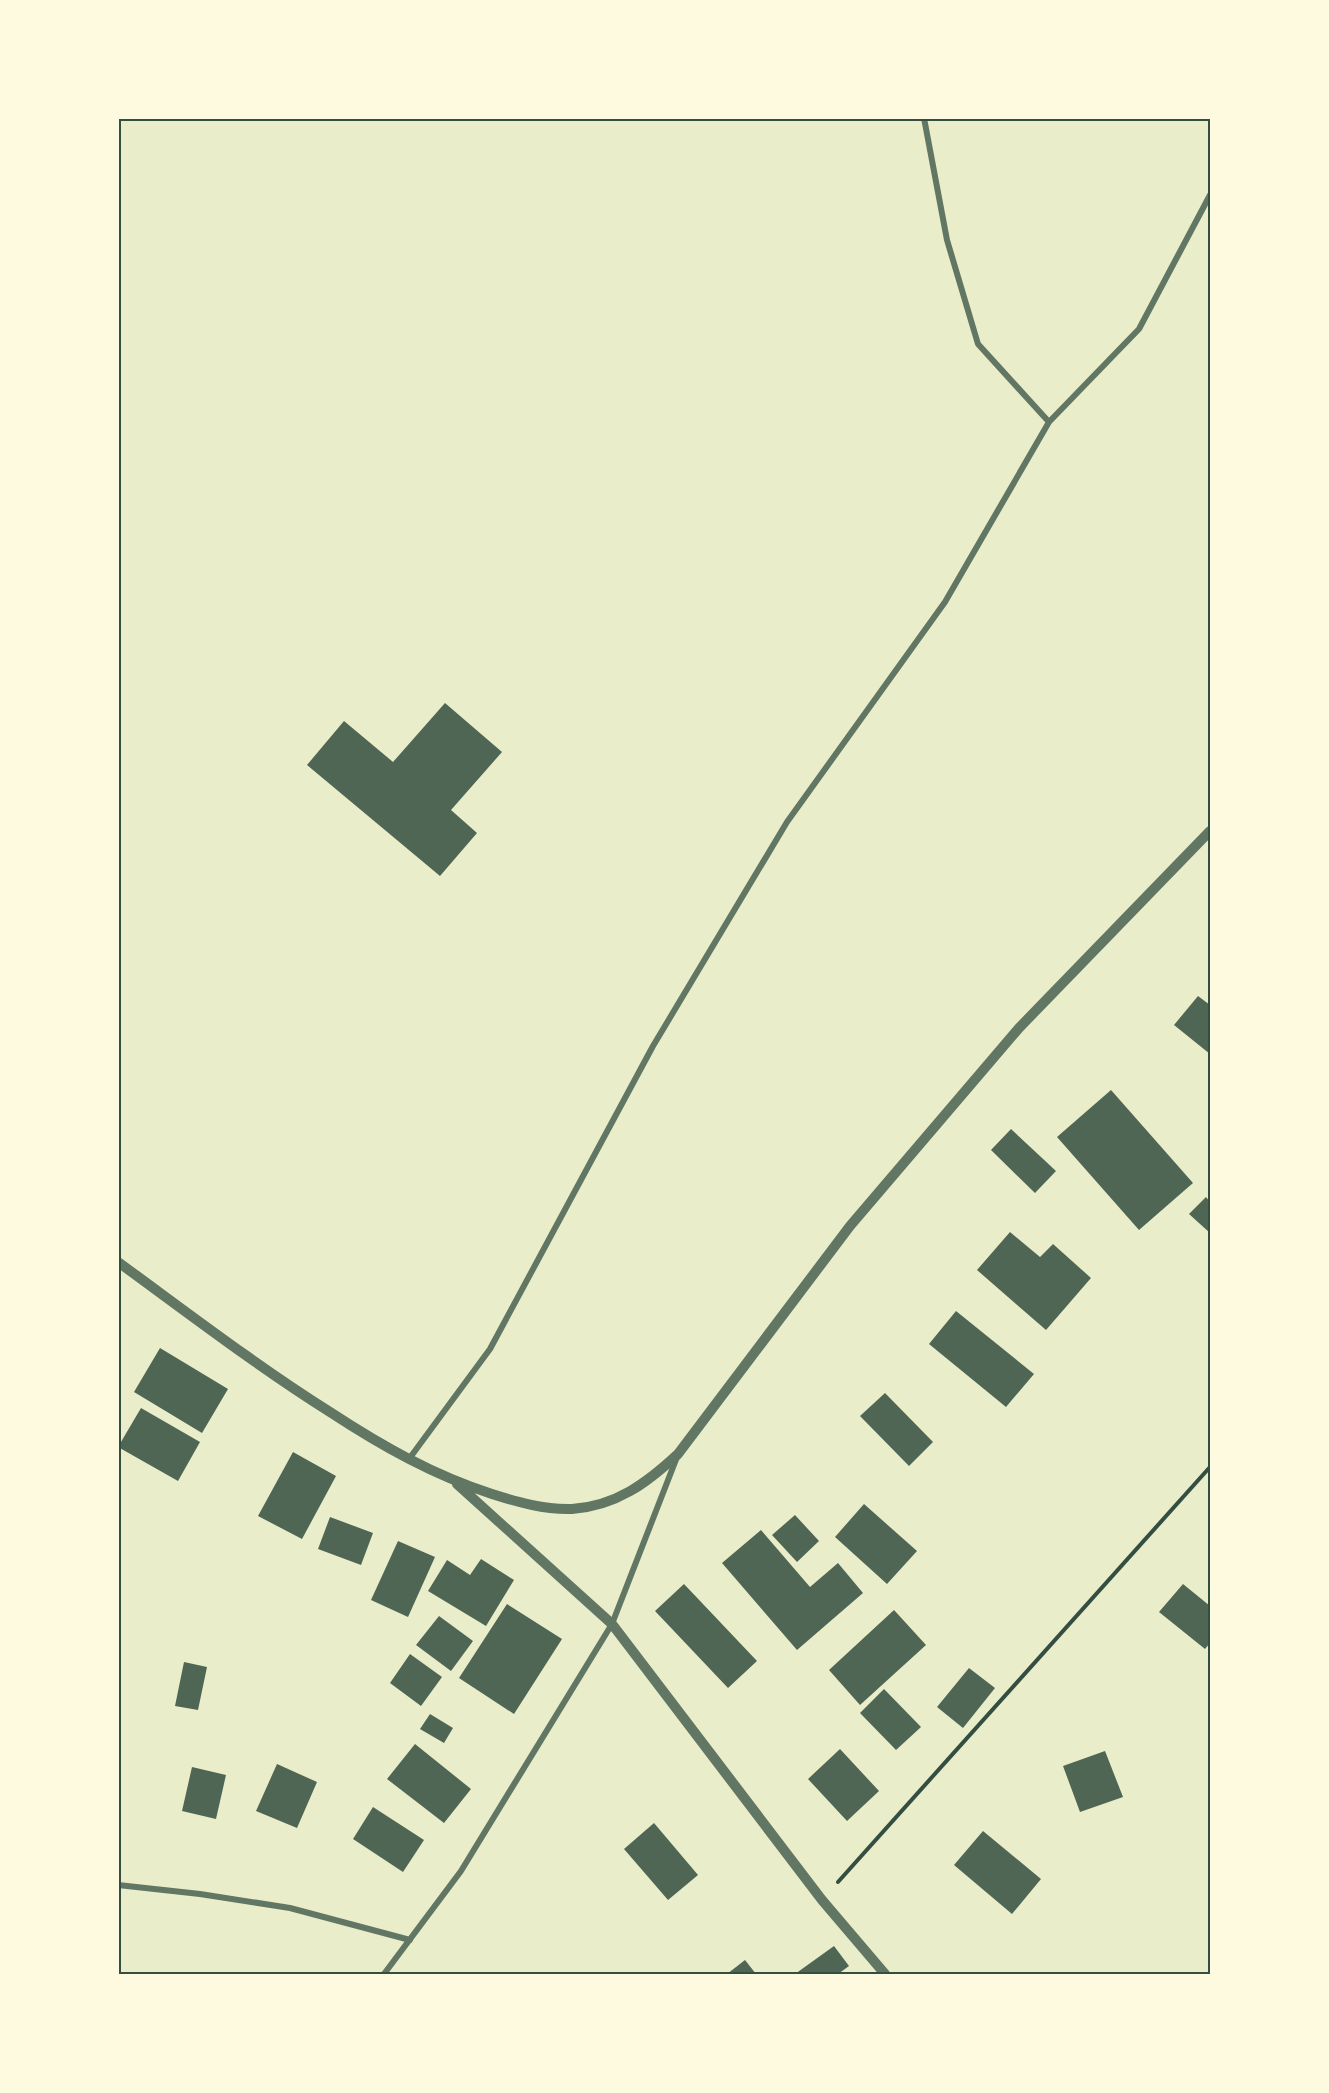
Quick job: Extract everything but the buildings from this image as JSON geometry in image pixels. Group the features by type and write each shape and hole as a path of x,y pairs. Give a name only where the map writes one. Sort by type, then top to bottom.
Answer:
{"street":[{"path":"924,118 947,240 978,344 1049,422"},
{"path":"409,1459 490,1349 653,1046 787,822 945,602 1049,422 1139,329 1210,195"},
{"path":"118,1262 276,1378 381,1445 454,1482 523,1504 572,1509 615,1500 653,1478 678,1454 850,1226 1019,1028 1210,831"},
{"path":"384,1974 461,1871 612,1624 678,1454"},
{"path":"454,1482 612,1624 822,1900 885,1974"},
{"path":"118,1886 200,1894 290,1908 410,1940"}],"path":[{"path":"822,1900 1210,1467"}]}
